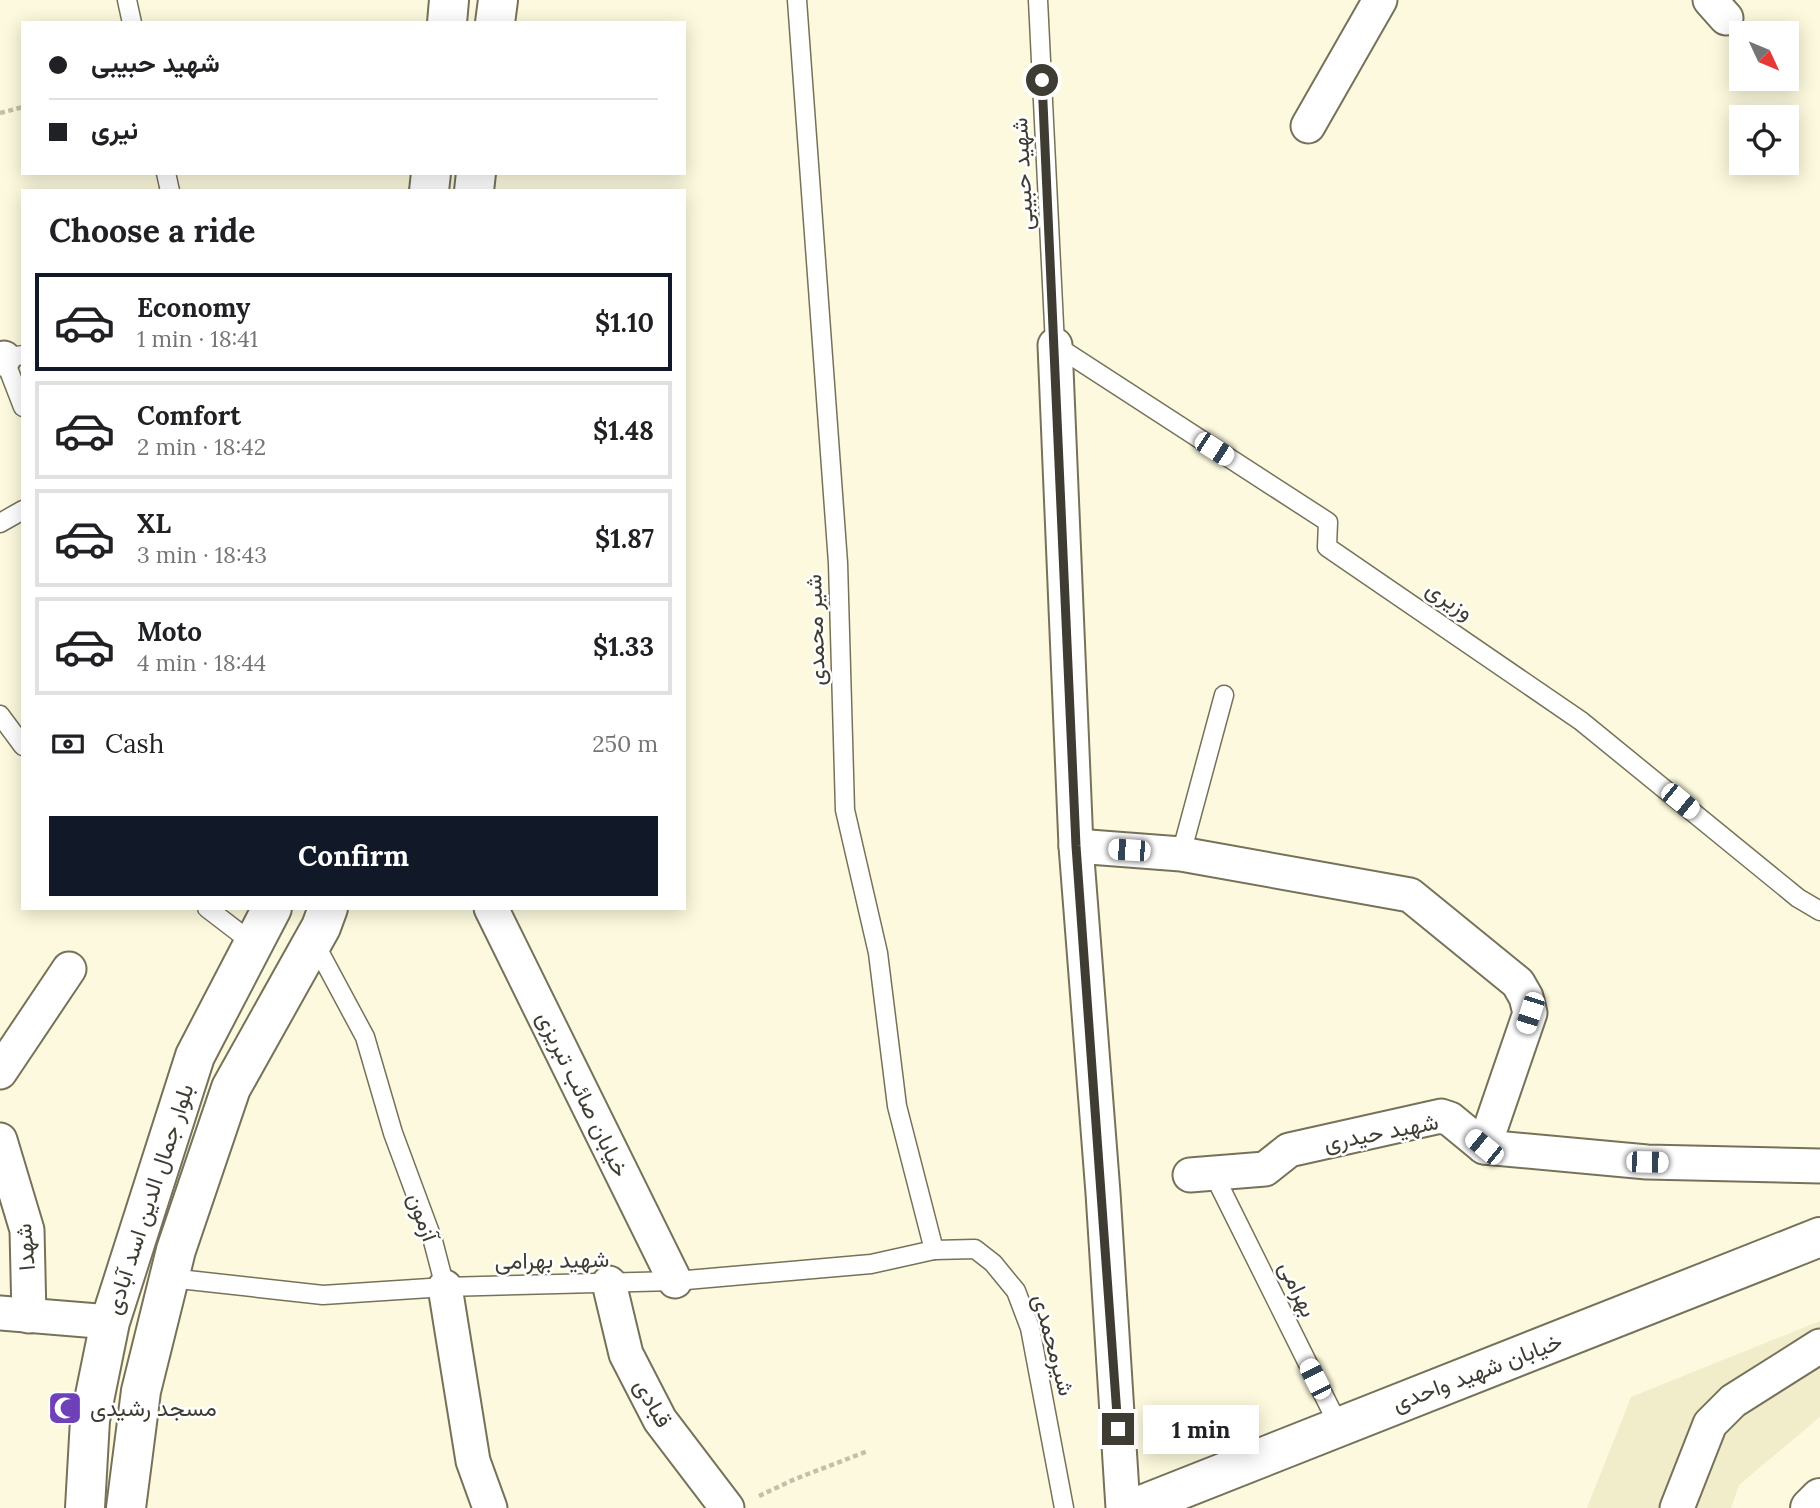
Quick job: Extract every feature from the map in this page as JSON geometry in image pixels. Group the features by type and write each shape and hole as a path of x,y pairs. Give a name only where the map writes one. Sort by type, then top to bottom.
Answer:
{"main road":[{"path":"447,21 449,0"},
{"path":"495,21 498,0"},
{"name":"بلوار جمال الدین اسد آبادی","path":"85,1508 90,1420 110,1322 195,1056 271,910"},
{"name":"بلوار جمال الدین اسد آبادی","path":"126,1508 141,1391 170,1278 231,1088 320,925"},
{"name":"خیابان شهید واحدی","path":"1133,1508 1820,1237"},
{"path":"1810,1508 1820,1498"}],"street":[{"path":"1308,126 1380,0"},
{"path":"1055,345 1076,846 1103,1193 1123,1508"},
{"path":"1076,846 1181,854 1410,895 1518,983 1527,997 1530,1013 1484,1147 1647,1162 1820,1166"},
{"name":"خیابان صائب تبریزی","path":"492,910 675,1281"},
{"path":"0,1072 69,969"},
{"name":"شهید حیدری","path":"1202,1174 1265,1169 1289,1150 1441,1116 1450,1119 1484,1147"},
{"name":"شهدا","path":"0,1140 27,1230 15,1315"},
{"name":"قبادی","path":"609,1283 626,1354 660,1420 737,1505"},
{"name":"آزمون","path":"445,1287 473,1461 490,1508"},
{"path":"15,1315 110,1322"},
{"path":"1677,1508 1710,1424 1733,1401 1820,1346"}],"lane":[{"path":"127,0 132,21"},
{"name":"شیر محمدی","path":"797,0 838,563 845,810 878,953 897,1106 934,1250"},
{"name":"شهید حبیبی","path":"1038,0 1055,345"},
{"name":"وزیری","path":"1055,345 1328,522 1327,547 1581,721 1798,898 1820,911"},
{"path":"9,358 21,400"},
{"path":"0,523 21,511"},
{"path":"1181,854 1224,695"},
{"path":"0,715 21,743"},
{"path":"210,910 254,944"},
{"name":"آزمون","path":"320,925 365,1037 393,1133 433,1241 445,1287"},
{"name":"بهرامی","path":"1202,1174 1339,1426"},
{"name":"شیرمحمدی","path":"934,1250 975,1249 993,1263 1016,1291 1030,1328 1064,1508"},
{"name":"شهید بهرامی","path":"170,1278 323,1295 445,1287 675,1281 871,1264 934,1250"}],"path":[{"path":"0,113 21,108"},
{"path":"737,1505 868,1451"}],"shaded area":[{"path":"1820,1321 1820,1417 1739,1485 1731,1508 1587,1508 1631,1397"}],"place":[{"name":"مسجد رشیدی","path":"65,1408"}],"route":[{"path":"1042,80 1076,846 1118,1429"}]}
